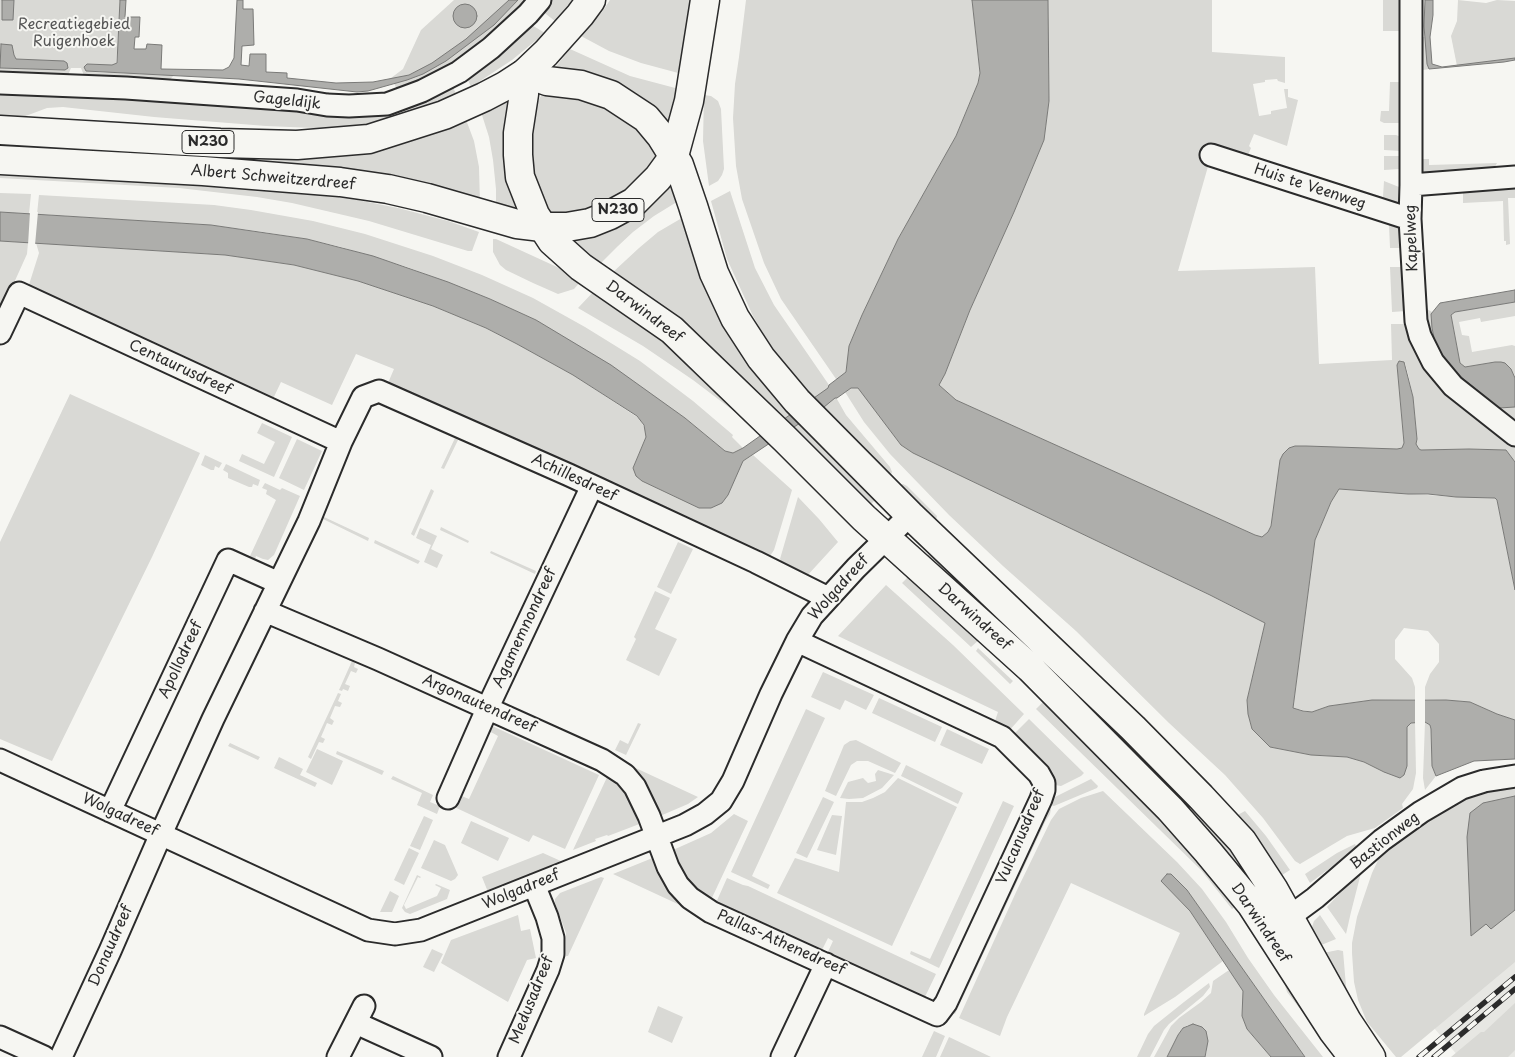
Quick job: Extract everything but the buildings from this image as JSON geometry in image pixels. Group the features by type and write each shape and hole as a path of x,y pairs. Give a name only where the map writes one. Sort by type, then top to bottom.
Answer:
{"main road":[{"name":"N230","path":"525,73 546,53 591,0"},
{"name":"N230","path":"542,227 567,227 590,223 610,215 634,202 658,178 674,156 689,101 705,0"},
{"name":"Albert Schweitzerdreef","path":"0,130 220,143 297,145 368,138 444,115 484,97 525,73"},
{"name":"Darwindreef","path":"1353,1057 1333,1031 1279,925 1274,890 1242,841 1133,728 910,515 797,401 761,358 735,318 714,273 684,179 674,156 646,118 611,95 581,85 547,81 525,73 518,133 520,176 528,200 542,227 558,248 581,267 672,330 886,538 1020,659 1170,810 1251,904 1279,925 1371,1057"},
{"name":"Albert Schweitzerdreef","path":"0,160 231,173 340,182 388,189 427,198 517,224 542,227"}],"street":[{"name":"Gageldijk","path":"0,83 126,88 297,100 327,105 386,104 422,91 460,72 491,48 528,14 540,0"},
{"name":"Kapelweg","path":"1411,0 1410,218 1416,321 1433,362 1453,386 1515,435"},
{"name":"Huis te Veenweg","path":"1211,155 1410,218"},
{"path":"1411,185 1515,177"},
{"name":"Centaurusdreef","path":"0,333 19,293 341,442"},
{"name":"Achillesdreef","path":"341,442 363,397 380,391 592,486 756,562 828,598"},
{"path":"161,834 213,719 318,500 341,442"},
{"name":"Agamemnondreef","path":"448,798 488,707 592,486"},
{"name":"Wolgadreef","path":"0,760 368,930 388,934 421,930 685,825 705,814 721,801 733,781 771,694 812,616 856,568 910,515"},
{"name":"Apollodreef","path":"110,811 228,560 278,583"},
{"name":"Argonautendreef","path":"266,611 488,707 602,760 625,775 635,787 650,816 656,837"},
{"name":"Vulcanusdreef","path":"797,642 1002,736 1039,774 1044,784 1041,799 946,1003 937,1015"},
{"name":"Bastionweg","path":"1279,925 1382,840 1421,812 1462,788 1484,781 1515,776"},
{"name":"Donaudreef","path":"61,1057 161,834"},
{"name":"Pallas-Athenedreef","path":"656,837 668,867 678,885 690,898 712,912 937,1015"},
{"name":"Medusadreef","path":"509,1057 548,970 553,954 552,938 547,917 534,885"},
{"path":"782,1057 826,964"},
{"path":"338,1057 360,1015 431,1057"},
{"path":"0,1037 44,1057"}],"shaded area":[{"path":"2,0 14,0 13,20 2,20"},
{"path":"120,0 126,0 125,17 140,17 139,37 135,37 134,49 146,49 147,44 162,45 161,69 223,70 229,67 234,58 237,0 243,0 243,9 253,9 254,45 242,46 241,65 249,66 250,54 266,54 266,72 287,73 287,78 336,83 373,82 409,75 432,63 466,39 509,0 518,0 494,25 446,61 423,74 407,80 368,91 357,92 239,79 86,71 84,67 87,64 112,65 117,63"},
{"path":"972,0 1048,0 1049,101 1044,140 939,385 956,400 1262,537 1271,526 1280,460 1289,448 1306,446 1402,448 1404,443 1397,365 1399,361 1404,362 1413,397 1416,444 1419,449 1506,450 1515,462 1515,590 1497,500 1495,498 1339,489 1331,502 1315,540 1293,708 1312,712 1329,706 1372,700 1446,700 1470,702 1515,720 1515,759 1474,761 1436,776 1432,766 1431,729 1430,725 1425,722 1411,723 1407,727 1407,766 1404,775 1400,778 1364,762 1347,757 1311,755 1270,747 1252,729 1247,700 1265,623 913,453 901,445 858,388 851,388 835,398 743,461 728,495 722,503 711,508 699,508 642,481 636,476 633,468 646,437 644,425 637,416 573,375 517,344 486,328 433,306 358,281 294,265 225,255 0,241 0,212 211,225 307,239 373,256 448,282 536,320 611,365 685,418 725,451 733,453 743,448 828,388 829,385 846,372 849,346 862,315 898,239 956,136 978,83 980,73"},
{"path":"1425,0 1433,0 1430,37 1432,64 1442,67 1515,58 1515,60 1429,69 1424,26"},
{"path":"465,4 474,7 477,16 474,25 465,28 456,25 453,16 456,7"},
{"path":"1,44 12,45 16,59 64,61 67,63 68,68 65,70 0,68"},
{"path":"1515,290 1515,302 1455,312 1451,315 1460,363 1465,367 1501,362 1511,369 1515,378 1515,407 1499,408 1460,376 1443,357 1435,342 1431,314 1440,303"},
{"path":"1515,796 1515,910 1491,929 1486,924 1471,936 1467,837 1470,813 1483,803"},
{"path":"1167,874 1171,874 1187,890 1305,1057 1271,1057 1247,1029 1242,1016 1243,991 1190,911 1161,881"},
{"path":"1515,910 1515,1057 1459,1057 1409,999"},
{"path":"1193,1024 1202,1027 1206,1031 1208,1041 1205,1057 1167,1057 1183,1028"}],"green space":[{"name":"Recreatiegebied Ruigenhoek","path":"0,0 120,0 116,70 88,72 174,75 165,85 85,78 81,68 71,68 68,75 63,79 0,76 0,68 67,70 0,65"},
{"path":"454,0 532,0 481,45 427,83 397,89 391,78 403,69 421,30"},
{"path":"550,0 572,0 555,21 542,11"},
{"path":"610,0 694,0 682,74 641,63 609,51 581,36"},
{"path":"746,0 972,0 980,73 978,83 956,136 898,239 862,315 849,346 846,372 901,445 913,453 1265,623 1247,700 1252,729 1270,747 1311,755 1347,757 1364,762 1384,772 1407,766 1407,727 1415,722 1416,773 1413,789 1402,804 1403,808 1375,828 1347,836 1300,864 1295,861 1263,818 1225,775 1169,723 1076,631 949,515 890,454 864,422 781,299 764,263 742,199 736,166 733,118 735,84"},
{"path":"1048,0 1212,0 1212,52 1285,57 1285,83 1277,79 1253,84 1259,116 1271,114 1271,111 1287,108 1284,89 1288,89 1288,97 1298,100 1287,146 1254,134 1249,146 1251,148 1248,155 1383,197 1384,181 1404,189 1405,200 1399,206 1209,163 1178,271 1315,267 1319,364 1392,360 1391,324 1408,324 1415,350 1431,377 1442,389 1515,443 1515,462 1506,450 1419,449 1416,444 1413,397 1408,374 1405,363 1397,365 1404,443 1402,448 1280,460 1271,526 1262,537 956,400 939,385 1044,140 1049,101"},
{"path":"1383,0 1401,0 1401,31 1383,31"},
{"path":"1458,0 1486,3 1497,0 1515,1 1515,58 1457,66 1451,36 1457,21"},
{"path":"530,24 545,33 512,60 471,87 468,80 472,72"},
{"path":"1425,37 1429,69 1423,70 1423,68 1417,68 1418,40"},
{"path":"570,49 630,76 679,89 674,121 666,125 554,69"},
{"path":"1390,82 1400,82 1401,123 1384,123 1380,121 1381,111 1389,111"},
{"path":"452,85 457,96 391,121 338,129 266,126 63,107 47,108 23,117 0,120 0,89 351,115 379,115 417,102"},
{"path":"544,94 559,94 593,100 613,109 643,132 657,151 657,156 650,169 618,198 578,214 549,214 531,174 531,127 536,106 540,97"},
{"path":"704,95 711,96 718,101 721,109 724,169 718,181 709,186 703,141"},
{"path":"508,102 511,104 521,212 496,208 493,160 489,137 481,112"},
{"path":"465,117 474,141 479,167 480,204 0,151 0,139 286,155"},
{"path":"1384,135 1401,137 1401,151 1384,150"},
{"path":"1384,156 1401,156 1400,169 1384,170"},
{"path":"1417,159 1429,159 1429,165 1497,163 1492,172 1423,175 1419,170"},
{"path":"0,169 327,194 398,208 448,221 479,232 472,251 468,251 369,221 292,203 179,188 0,178"},
{"path":"669,179 680,200 633,232 600,264 574,243 575,238"},
{"path":"1515,182 1515,198 1508,198 1510,244 1506,245 1506,241 1504,241 1503,201 1463,203 1463,190"},
{"path":"730,191 755,268 774,305 829,385 846,415 890,467 892,472 889,479 789,373 753,316 727,259 711,201"},
{"path":"0,193 31,194 29,214 0,212"},
{"path":"39,195 214,205 251,210 313,221 365,234 433,256 533,298 640,361 693,401 733,435 732,437 743,448 733,453 725,451 685,418 536,320 490,299 407,267 341,247 263,232 211,225 37,214"},
{"path":"687,215 696,247 879,496 869,506 612,273 658,232"},
{"path":"1402,224 1403,248 1390,248 1389,225"},
{"path":"493,239 557,267 581,281 574,289 558,294 533,283 506,270 500,265 493,252"},
{"path":"0,241 28,243 27,254 0,314"},
{"path":"36,243 225,255 294,265 358,281 433,306 486,328 573,375 640,419 646,431 646,437 633,468 642,481 699,507 743,461 753,455 792,490 774,550 767,557 388,383 394,369 356,354 332,405 281,382 272,401 27,291 39,253"},
{"path":"1423,251 1427,309 1432,312 1435,342 1499,408 1515,407 1515,428 1448,372 1424,323 1421,252"},
{"path":"1390,267 1404,267 1406,311 1392,312"},
{"path":"595,290 669,344 743,418 693,380 643,346 578,308"},
{"path":"1515,302 1515,316 1481,322 1480,318 1459,322 1462,335 1469,336 1472,352 1515,346 1515,378 1514,374 1494,362 1465,367 1460,363 1451,315 1455,312"},
{"path":"70,394 200,453 152,557 52,761 0,739 0,542"},
{"path":"262,423 292,437 274,477 239,461 242,454 264,464 275,442 257,433"},
{"path":"455,438 458,440 444,469 441,468"},
{"path":"297,439 322,451 304,490 279,478"},
{"path":"205,455 222,463 219,468 215,466 214,470 211,470 201,465"},
{"path":"226,464 260,480 258,486 253,484 252,487 249,487 228,478 228,473 223,470"},
{"path":"265,483 300,496 274,555 268,560 256,556 255,559 250,556 276,500 266,494 267,490 262,488"},
{"path":"903,484 937,516 935,525 895,486"},
{"path":"431,489 434,491 414,536 411,534"},
{"path":"1339,489 1481,497 1495,498 1497,500 1515,590 1515,720 1470,702 1425,699 1425,687 1430,674 1439,662 1439,644 1428,631 1404,628 1395,640 1395,659 1412,678 1415,687 1415,699 1372,700 1329,706 1312,712 1293,708 1315,540 1331,502"},
{"path":"798,497 838,542 806,577 783,565 780,559"},
{"path":"324,517 369,538 368,541 323,519"},
{"path":"441,527 469,541 468,543 440,530"},
{"path":"420,528 437,536 431,549 443,555 437,568 424,562 431,545 416,538"},
{"path":"375,540 420,561 418,564 374,543"},
{"path":"678,542 693,549 671,594 657,587"},
{"path":"491,551 536,571 535,574 490,553"},
{"path":"929,554 1032,651 1083,692 1116,724 1266,887 1252,895 924,560"},
{"path":"912,573 980,639 971,647 902,583"},
{"path":"886,585 953,645 1024,714 1008,732 994,724 998,712 838,636"},
{"path":"655,591 670,598 655,629 677,639 659,676 626,660 636,639 634,637"},
{"path":"978,648 1013,681 1010,684 976,651"},
{"path":"352,661 355,663 354,667 358,669 356,673 351,671 345,684 350,686 348,691 339,690"},
{"path":"823,672 874,695 866,710 845,700 840,710 811,697"},
{"path":"338,693 341,694 338,701 342,703 340,707 335,706 330,718 334,721 332,725 327,723 321,737 325,739 323,743 319,742 311,759 308,757"},
{"path":"879,698 942,727 935,742 872,713"},
{"path":"1044,701 1140,793 1239,904 1232,909 1201,870 1036,709"},
{"path":"806,709 825,718 752,876 770,885 768,889 731,872"},
{"path":"1029,719 1084,773 1081,776 1061,786 1055,785 1012,736"},
{"path":"1425,722 1430,725 1431,729 1432,766 1436,776 1425,790 1423,778"},
{"path":"638,723 641,724 626,755 615,750 620,740 628,744"},
{"path":"490,725 599,775 565,849 533,835 529,842 450,805 459,795 469,799 498,736 489,731"},
{"path":"947,729 989,749 982,764 940,745"},
{"path":"856,740 901,763 895,773 868,761 857,761 851,765 836,796 825,791 844,745"},
{"path":"230,743 260,757 258,760 228,746"},
{"path":"317,749 343,761 332,785 306,772"},
{"path":"337,751 384,771 382,775 336,754"},
{"path":"279,757 303,769 300,775 317,783 315,787 274,768"},
{"path":"627,764 698,797 688,804 660,816"},
{"path":"906,765 963,793 958,804 901,776"},
{"path":"878,770 894,775 882,788 863,798 840,798 848,782 863,778 868,783 876,781 875,774"},
{"path":"609,773 625,786 642,823 595,839 596,841 573,850"},
{"path":"393,776 433,795 430,802 440,806 437,814 417,805 422,793 391,779"},
{"path":"898,778 957,807 892,946 777,893 795,858 839,872 846,802 862,802 873,798 885,792"},
{"path":"1091,779 1098,786 1097,788 1054,806 1047,804 1049,800"},
{"path":"1515,785 1515,962 1401,1057 1396,1057 1367,1022 1358,1000 1354,982 1352,943 1357,917 1372,873 1380,856 1431,818 1470,795"},
{"path":"1103,791 1177,862 1202,889 1274,995 1323,1057 1305,1057 1187,890 1167,875 1161,881 1190,911 1223,961 1175,997 1144,1016 1180,933 1071,883 1007,1017 1000,1036 959,1018 1051,820 1059,809 1081,798"},
{"path":"823,797 834,802 807,858 796,853"},
{"path":"1003,801 1014,806 939,968 910,954 911,951 930,959"},
{"path":"1046,806 1051,809 1050,814 955,1014 951,1012"},
{"path":"1245,811 1266,836 1290,870 1274,880 1232,818"},
{"path":"734,814 748,821 710,902 684,881 673,850 711,833"},
{"path":"832,815 842,816 836,855 817,850"},
{"path":"424,816 433,820 420,850 410,846"},
{"path":"471,821 509,838 498,861 461,843"},
{"path":"434,840 445,845 458,875 451,881 421,868"},
{"path":"1355,844 1357,848 1310,883 1305,874 1337,853"},
{"path":"409,848 419,853 404,885 394,880"},
{"path":"543,853 563,862 488,892 482,877"},
{"path":"655,857 684,903 682,906 613,874"},
{"path":"1362,869 1351,912 1346,934 1327,907"},
{"path":"417,875 421,877 418,877 404,905 406,909 437,896 441,888 436,884 450,890 447,899 410,914 402,908"},
{"path":"601,877 604,878 568,956 566,956 566,933 555,899 560,893"},
{"path":"727,878 936,974 923,1001 826,956 833,941 828,938 820,954 715,905"},
{"path":"390,891 399,896 392,912 380,912"},
{"path":"518,915 521,931 530,929 536,958 527,960 508,1002 441,963 451,940"},
{"path":"1320,915 1336,939 1314,948 1311,930 1314,921"},
{"path":"1244,916 1282,968 1276,970 1244,922"},
{"path":"432,949 443,954 434,972 423,967"},
{"path":"1343,951 1346,986 1350,1004 1323,953"},
{"path":"1229,970 1244,991 1242,1016 1247,1029 1271,1057 1205,1057 1207,1050 1188,1025 1178,1035 1167,1057 1154,1057 1171,1026 1211,993 1213,981"},
{"path":"1287,976 1324,1040 1287,992 1284,982"},
{"path":"1209,983 1210,987 1203,996 1164,1030 1150,1057 1137,1057 1154,1026"},
{"path":"1515,1003 1515,1050 1508,1057 1451,1057 1481,1032 1484,1032"},
{"path":"658,1006 683,1017 672,1043 648,1032"},
{"path":"934,1031 945,1036 936,1057 922,1057"},
{"path":"949,1037 991,1057 940,1057"}],"pier":[{"path":"30,212 38,212 35,245 28,245"},
{"path":"1415,697 1425,697 1425,725 1415,725"}],"railway":[{"path":"1419,1057 1515,977"},
{"path":"1434,1057 1515,989"}]}
